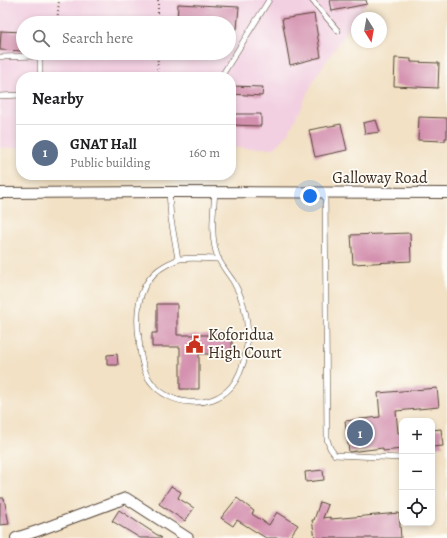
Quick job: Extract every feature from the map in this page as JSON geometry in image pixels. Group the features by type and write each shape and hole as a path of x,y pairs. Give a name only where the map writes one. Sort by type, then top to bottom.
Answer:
{"street":[{"name":"Galloway Road","path":"0,193 215,192 447,194"},
{"path":"16,538 37,532 126,498 188,538"}],"lane":[{"path":"236,53 269,0"},
{"path":"312,0 338,31"},
{"path":"0,58 16,57"},
{"path":"40,60 40,72"},
{"path":"224,72 232,60"},
{"path":"0,96 16,95"},
{"path":"169,192 178,259"},
{"path":"215,192 212,236 219,259 243,301 248,323 247,342 239,376 231,388 216,398 198,402 184,402 173,398 151,382 142,363 137,325 141,293 146,281 157,270 178,259 219,259"},
{"path":"325,193 327,439 330,448 335,455 399,458"}],"path":[{"path":"58,16 59,0"},
{"path":"158,0 158,16"},
{"path":"157,72 158,60"}],"shaded area":[{"path":"0,0 368,0 360,12 351,12 351,25 315,78 290,130 275,148 236,148 236,72 16,72 16,148 0,148"}],"building":[{"path":"330,0 366,0 367,4 332,11"},
{"path":"178,4 239,7 237,29 236,16 177,16"},
{"path":"314,14 321,57 290,65 282,19"},
{"path":"1,31 16,32 16,51 0,50"},
{"path":"395,58 411,59 411,62 439,63 438,88 394,86"},
{"path":"236,86 263,87 262,96 236,94"},
{"path":"236,114 261,114 261,126 236,125"},
{"path":"419,117 447,118 447,138 445,138 445,141 418,140"},
{"path":"376,120 380,132 365,134 363,123"},
{"path":"341,124 347,150 315,157 309,130"},
{"path":"410,233 411,261 353,264 351,235"},
{"path":"157,304 177,304 177,335 232,335 232,354 199,354 199,389 180,389 180,347 152,347 152,333 157,333"},
{"path":"117,354 118,365 107,365 107,355"},
{"path":"437,388 439,407 396,411 399,433 399,449 383,451 383,448 349,452 345,421 380,417 378,393"},
{"path":"441,429 443,446 435,447 435,430"},
{"path":"323,470 324,480 306,482 305,472"},
{"path":"171,486 181,492 178,498 194,508 185,521 159,504"},
{"path":"0,498 4,498 9,524 0,525"},
{"path":"237,498 254,511 252,514 269,525 277,512 298,525 289,538 266,538 237,520 233,526 221,518"},
{"path":"320,502 328,505 323,518 330,517 331,519 399,513 401,538 315,538 312,520 314,520"},
{"path":"119,510 162,538 140,538 112,521"}],"place":[{"name":"Koforidua High Court","path":"195,344"},
{"name":"GNAT Hall","path":"360,433"}]}
